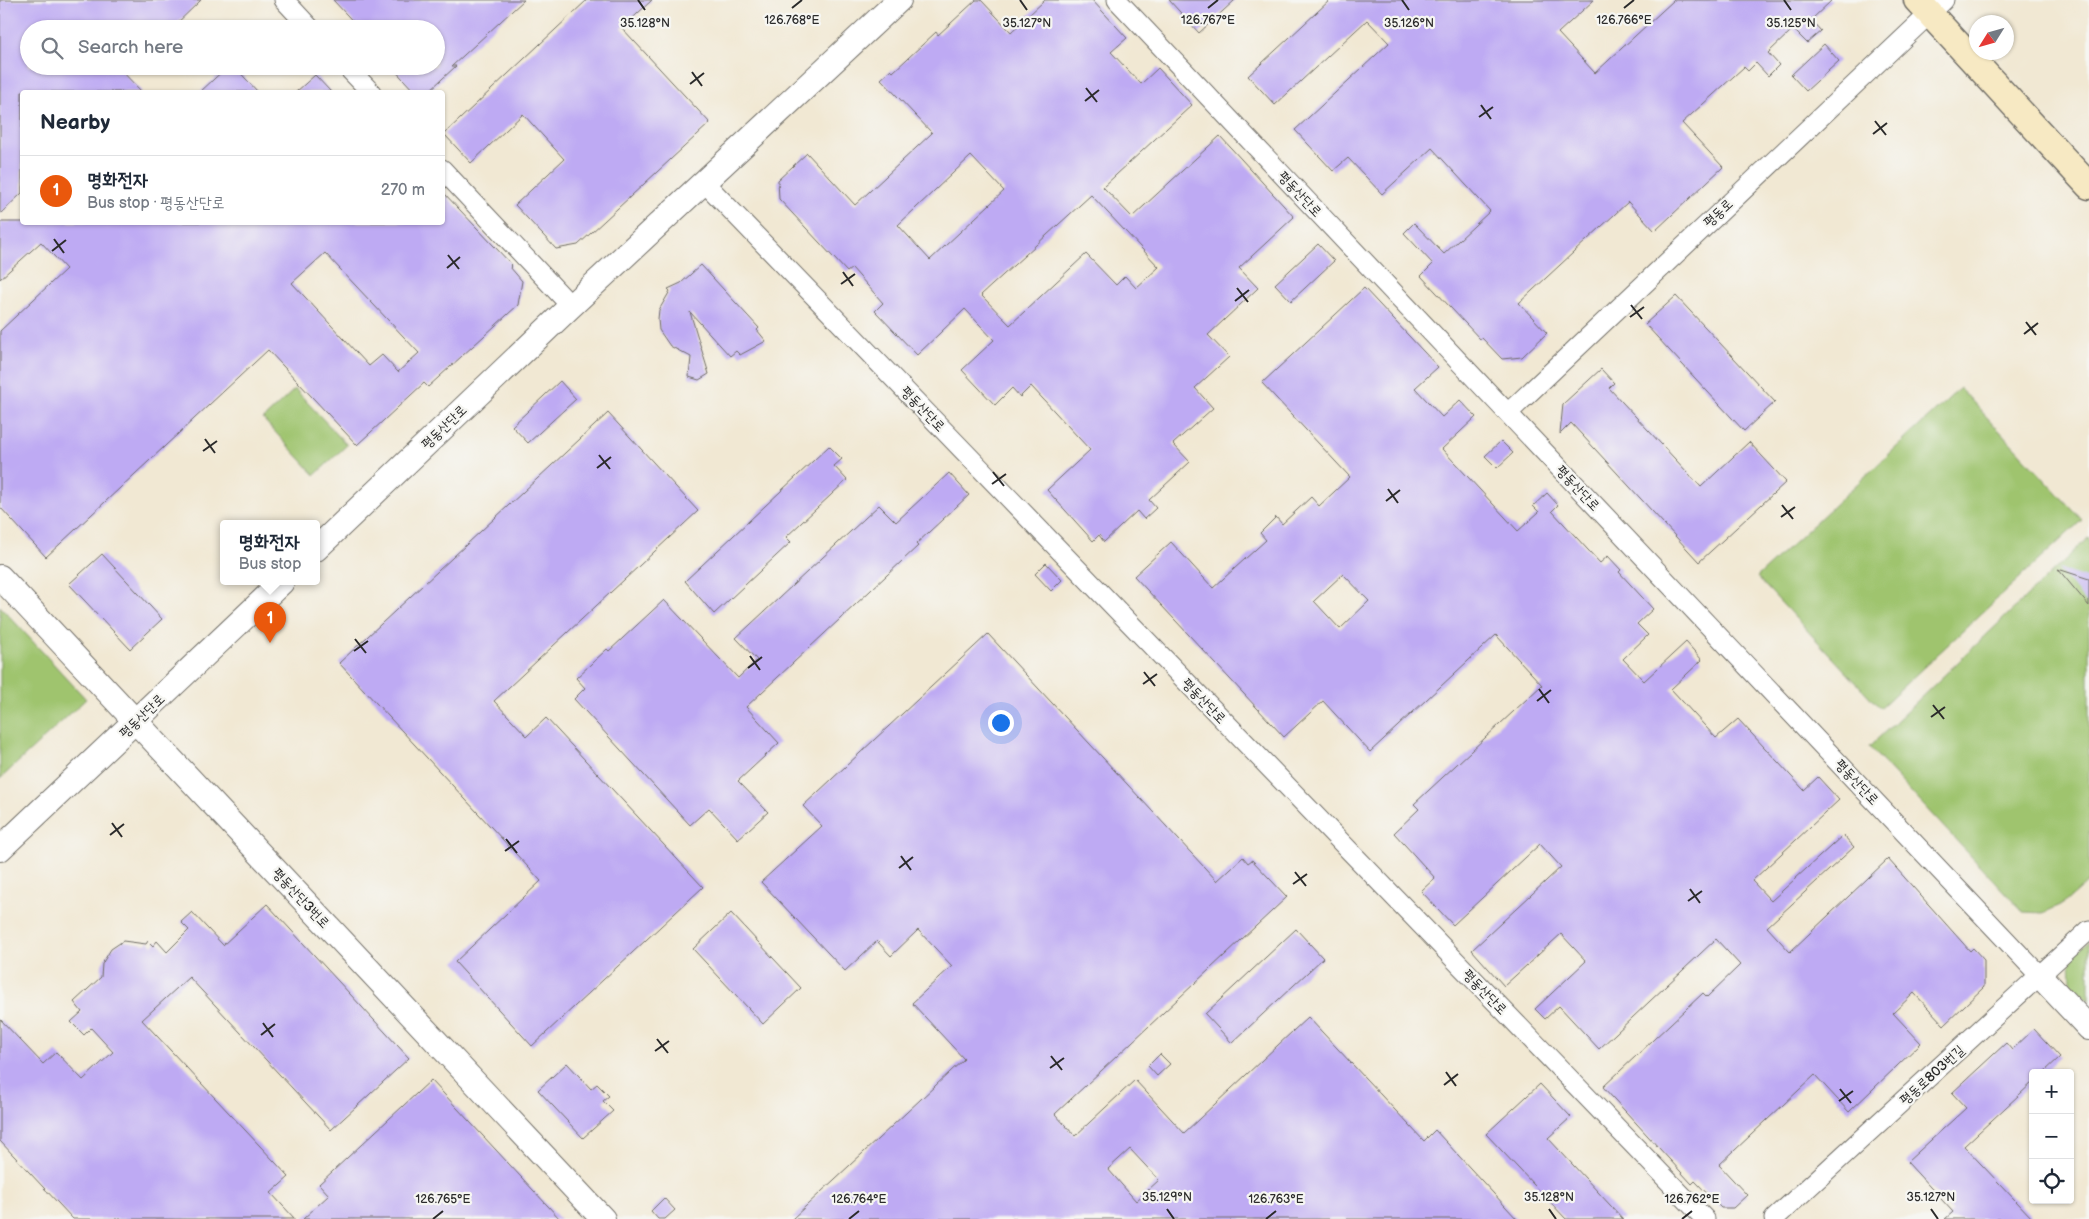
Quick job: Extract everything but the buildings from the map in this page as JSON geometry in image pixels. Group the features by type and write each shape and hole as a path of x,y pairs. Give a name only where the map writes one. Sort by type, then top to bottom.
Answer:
{"main road":[{"name":"평동로","path":"1930,5 2089,186"}],"street":[{"path":"284,0 303,20"},
{"name":"평동산단로","path":"320,545 703,181 898,0"},
{"name":"평동산단로","path":"1116,0 2040,976"},
{"name":"평동로","path":"1508,413 1930,5"},
{"path":"355,75 369,90"},
{"path":"445,172 571,306"},
{"name":"평동산단로","path":"703,181 1706,1219"},
{"name":"평동산단3번로","path":"0,577 604,1219"},
{"name":"평동산단로","path":"0,849 279,585"},
{"name":"평동로803번길","path":"1774,1219 2089,930"},
{"path":"2040,976 2089,1028"}],"green space":[{"path":"1960,388 2082,520 1880,708 1757,577"},
{"path":"295,389 347,445 315,475 263,419"},
{"path":"2089,537 2089,881 2063,904 2043,913 2023,912 1869,747"},
{"path":"0,606 86,699 0,779"},
{"path":"2089,941 2089,1001 2071,982 2070,958"}],"place":[{"name":"명화전자","path":"270,643"}]}
